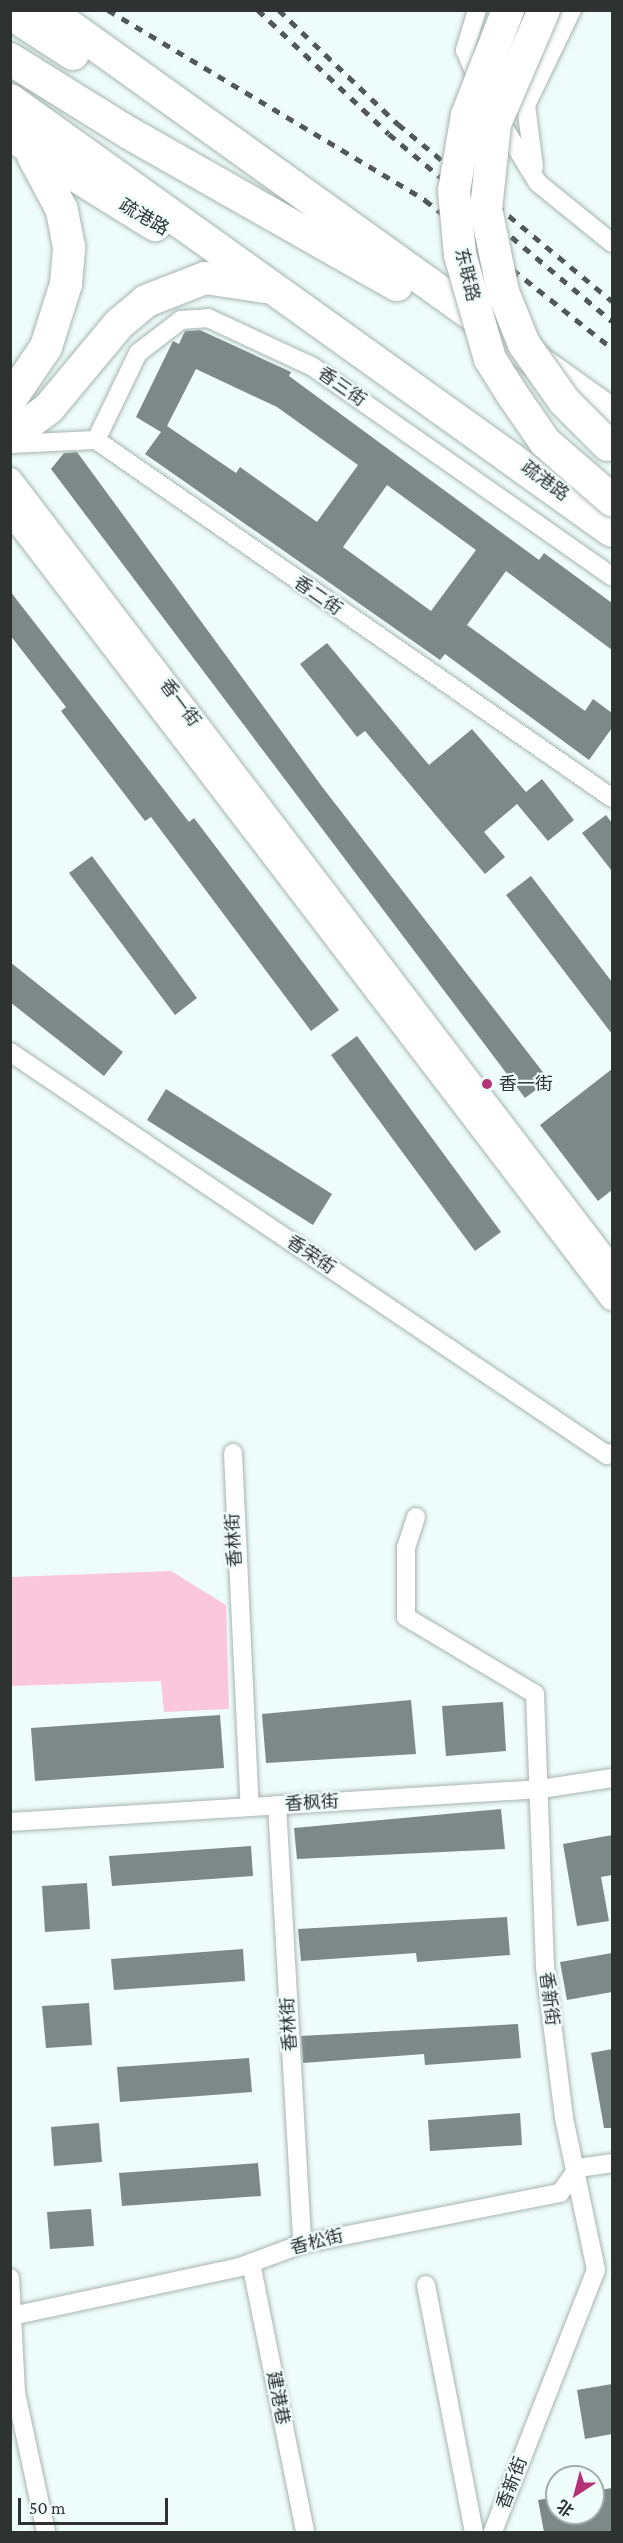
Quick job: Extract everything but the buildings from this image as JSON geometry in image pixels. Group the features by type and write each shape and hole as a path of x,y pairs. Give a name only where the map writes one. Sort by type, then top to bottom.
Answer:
{"highway":[{"path":"47,10 252,161 558,375 611,440"},
{"name":"东联路","path":"508,10 467,115 454,191 460,255 490,359 545,442 612,500"},
{"name":"东联路","path":"544,10 495,124 486,208 503,292 524,344 564,401 611,440"},
{"path":"10,13 252,161"},
{"path":"10,59 129,133 558,375"},
{"path":"10,100 281,291"},
{"path":"10,400 34,370 57,320 69,247 48,176 18,140"},
{"name":"疏港路","path":"18,140 163,229 281,291 612,531"},
{"path":"10,437 49,408 119,324 173,287 223,278 281,291"}],"street":[{"path":"477,10 465,50 483,95 538,183 612,243"},
{"path":"538,183 526,136 526,105 572,10"},
{"name":"香三街","path":"96,440 138,353 181,320 208,318 313,367 612,576"},
{"path":"10,444 96,440"},
{"name":"香二街","path":"96,440 612,798"},
{"name":"香一街","path":"10,480 612,1269"},
{"name":"香一街","path":"10,511 612,1298"},
{"name":"香荣街","path":"10,1052 608,1455 612,1453"},
{"name":"香林街","path":"233,1453 250,1807"},
{"name":"香新街","path":"416,1517 406,1547 406,1617 535,1694 541,1789 544,1967 564,2118 578,2168 596,2270 493,2532"},
{"name":"香枫街","path":"10,1822 541,1789 612,1778"},
{"name":"香林街","path":"277,1805 302,2244"},
{"path":"578,2168 612,2163"},
{"name":"香松街","path":"12,2316 251,2263 302,2244 560,2193 578,2168"},
{"name":"建港巷","path":"251,2263 305,2532"},
{"path":"10,2278 16,2394 46,2532"},
{"path":"426,2285 474,2532"}],"shaded area":[{"path":"171,1571 226,1605 229,1709 164,1712 161,1681 12,1686 11,1577"}],"railway":[{"path":"108,10 425,200 612,348"},
{"path":"258,10 389,134 612,321"},
{"path":"279,10 398,124 612,301"}],"place":[{"name":"香一街","path":"487,1084"}]}
